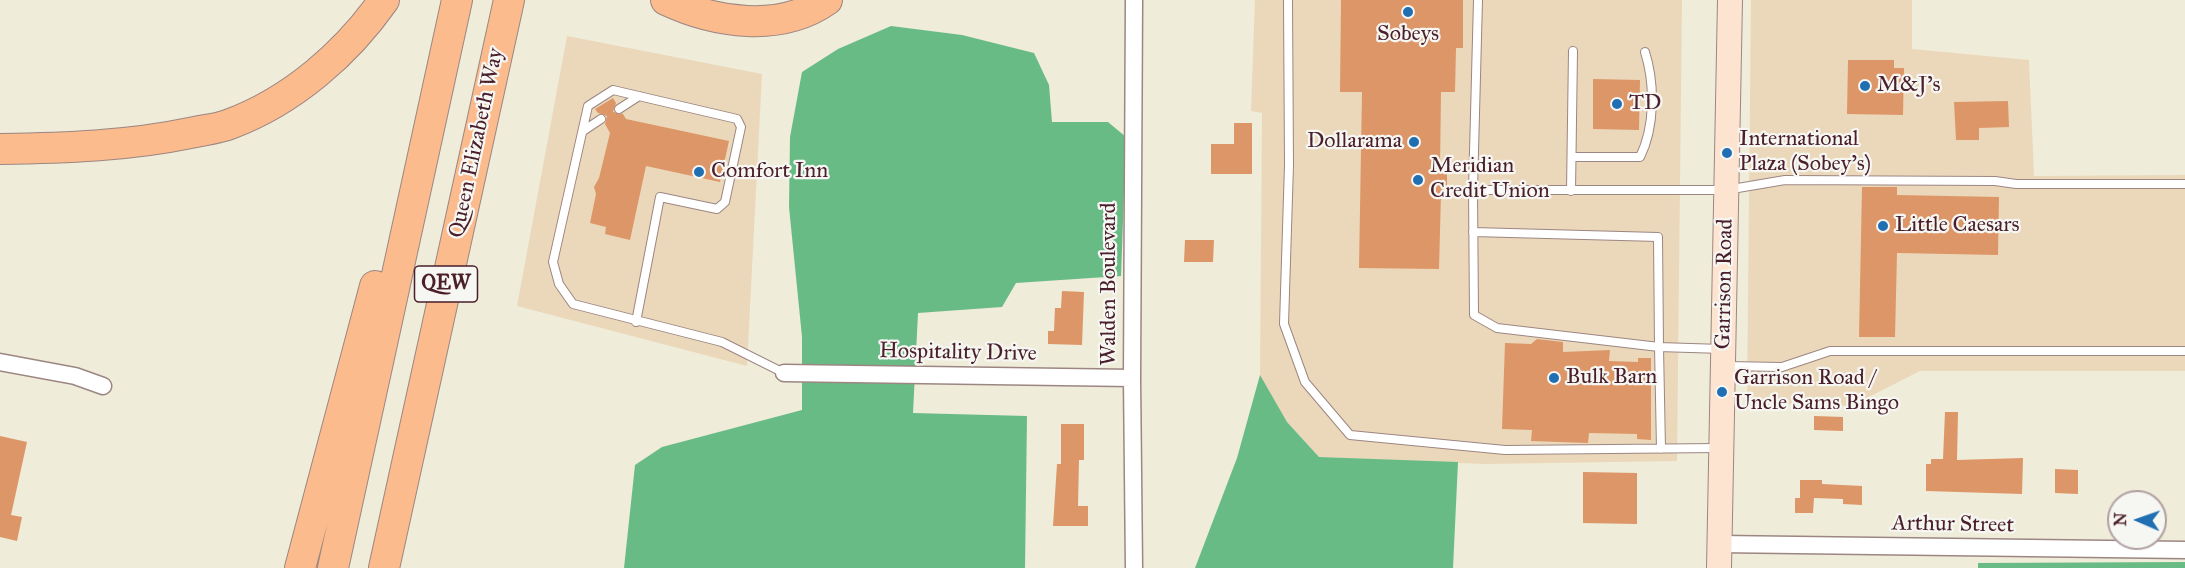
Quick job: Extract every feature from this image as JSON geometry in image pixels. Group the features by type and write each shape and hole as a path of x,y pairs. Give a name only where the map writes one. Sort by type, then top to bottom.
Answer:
{"highway":[{"path":"0,149 81,147 158,140 230,125 285,96 328,63 363,30 384,0"},
{"name":"QEW","path":"333,568 457,0"},
{"name":"Queen Elizabeth Way","path":"384,568 509,0"},
{"path":"666,0 693,12 732,21 776,20 813,10 827,0"},
{"path":"300,568 369,308 441,71"}],"main road":[{"name":"Garrison Road","path":"1719,556 1730,0"}],"street":[{"name":"Walden Boulevard","path":"1134,0 1132,378 1134,568"},
{"path":"0,362 75,376 103,386"},
{"name":"Hospitality Drive","path":"784,374 1132,378"},
{"name":"Arthur Street","path":"1719,556 2185,550"}],"lane":[{"path":"1288,0 1289,165 1284,324 1305,382 1350,435 1505,450 1722,448"},
{"path":"1478,0 1473,190 1474,315 1497,328 1659,347 1782,368 1830,351 2185,351"},
{"path":"1571,191 1573,51"},
{"path":"1572,157 1640,157 1649,140 1651,72 1645,52"},
{"path":"636,322 660,197 717,209 726,202 741,127 737,119 613,90 588,106 553,261 560,284 573,303 636,322 723,342 784,374"},
{"path":"619,109 639,96"},
{"path":"583,131 602,119"},
{"path":"1473,190 1726,190 1785,180 1819,179 1995,181 2016,184 2185,184"},
{"path":"1473,232 1658,237 1661,448"}],"shaded area":[{"path":"1255,0 1682,0 1677,461 1485,464 1319,457 1287,422 1260,379 1262,113 1251,111"},
{"path":"1751,0 1912,0 1912,49 2029,60 2034,176 2185,175 2185,371 1920,371 1851,406 1747,403"},
{"path":"567,36 762,74 747,366 517,306"}],"green space":[{"path":"891,26 962,35 1034,53 1049,85 1052,122 1108,122 1126,137 1121,276 1016,283 1002,307 918,313 913,413 1027,416 1025,568 624,568 635,465 662,447 802,410 802,337 789,207 790,137 802,72 838,49"},
{"path":"1260,375 1287,422 1319,457 1458,462 1453,568 1195,568 1237,458"},
{"path":"2185,562 2185,568 1978,568 1978,563"}],"building":[{"path":"1341,0 1463,0 1463,48 1456,48 1455,92 1441,92 1440,168 1447,168 1447,193 1441,193 1439,269 1359,268 1362,92 1340,92"},
{"path":"1848,60 1894,60 1894,68 1904,68 1903,115 1847,114"},
{"name":"TD","path":"1593,79 1640,80 1639,130 1593,129"},
{"name":"Comfort Inn","path":"613,98 616,103 613,112 623,114 626,119 729,141 720,182 646,166 630,240 605,234 606,227 590,223 596,194 594,187 599,178 610,133 605,124 607,116 598,113 595,109"},
{"path":"2008,101 2009,127 1979,128 1979,140 1956,140 1954,102"},
{"path":"1234,123 1252,123 1252,174 1211,174 1211,144 1234,144"},
{"path":"1862,187 1897,187 1897,195 1999,197 1998,255 1897,253 1895,337 1859,337"},
{"path":"1185,240 1214,240 1213,262 1184,262"},
{"path":"1062,291 1084,292 1082,345 1048,344 1048,331 1054,331 1055,308 1061,308"},
{"path":"1537,339 1563,342 1563,352 1610,350 1609,361 1638,362 1638,358 1651,358 1651,440 1637,439 1637,434 1589,433 1588,443 1531,441 1532,430 1502,429 1505,343 1531,344"},
{"path":"1945,412 1958,412 1957,460 2023,458 2022,494 1926,491 1926,464 1931,464 1931,459 1943,459"},
{"path":"1814,416 1843,417 1843,431 1814,430"},
{"path":"1061,424 1084,424 1084,460 1079,460 1078,506 1088,506 1088,526 1053,526 1057,464 1061,464"},
{"path":"0,436 27,442 11,515 22,517 17,541 0,537"},
{"path":"2055,469 2078,470 2078,494 2055,493"},
{"path":"1583,472 1637,473 1637,524 1583,523"},
{"path":"1800,480 1822,480 1822,484 1862,486 1862,505 1843,504 1843,499 1814,498 1813,513 1795,513 1795,498 1800,498"}],"place":[{"name":"Sobeys","path":"1408,12"},
{"name":"M&J's","path":"1865,86"},
{"name":"TD","path":"1617,104"},
{"name":"Dollarama","path":"1414,142"},
{"name":"International Plaza (Sobey's)","path":"1727,153"},
{"name":"Comfort Inn","path":"699,172"},
{"name":"Meridian Credit Union","path":"1418,180"},
{"name":"Little Caesars","path":"1883,226"},
{"name":"Bulk Barn","path":"1554,378"},
{"name":"Garrison Road / Uncle Sams Bingo","path":"1722,392"}]}
